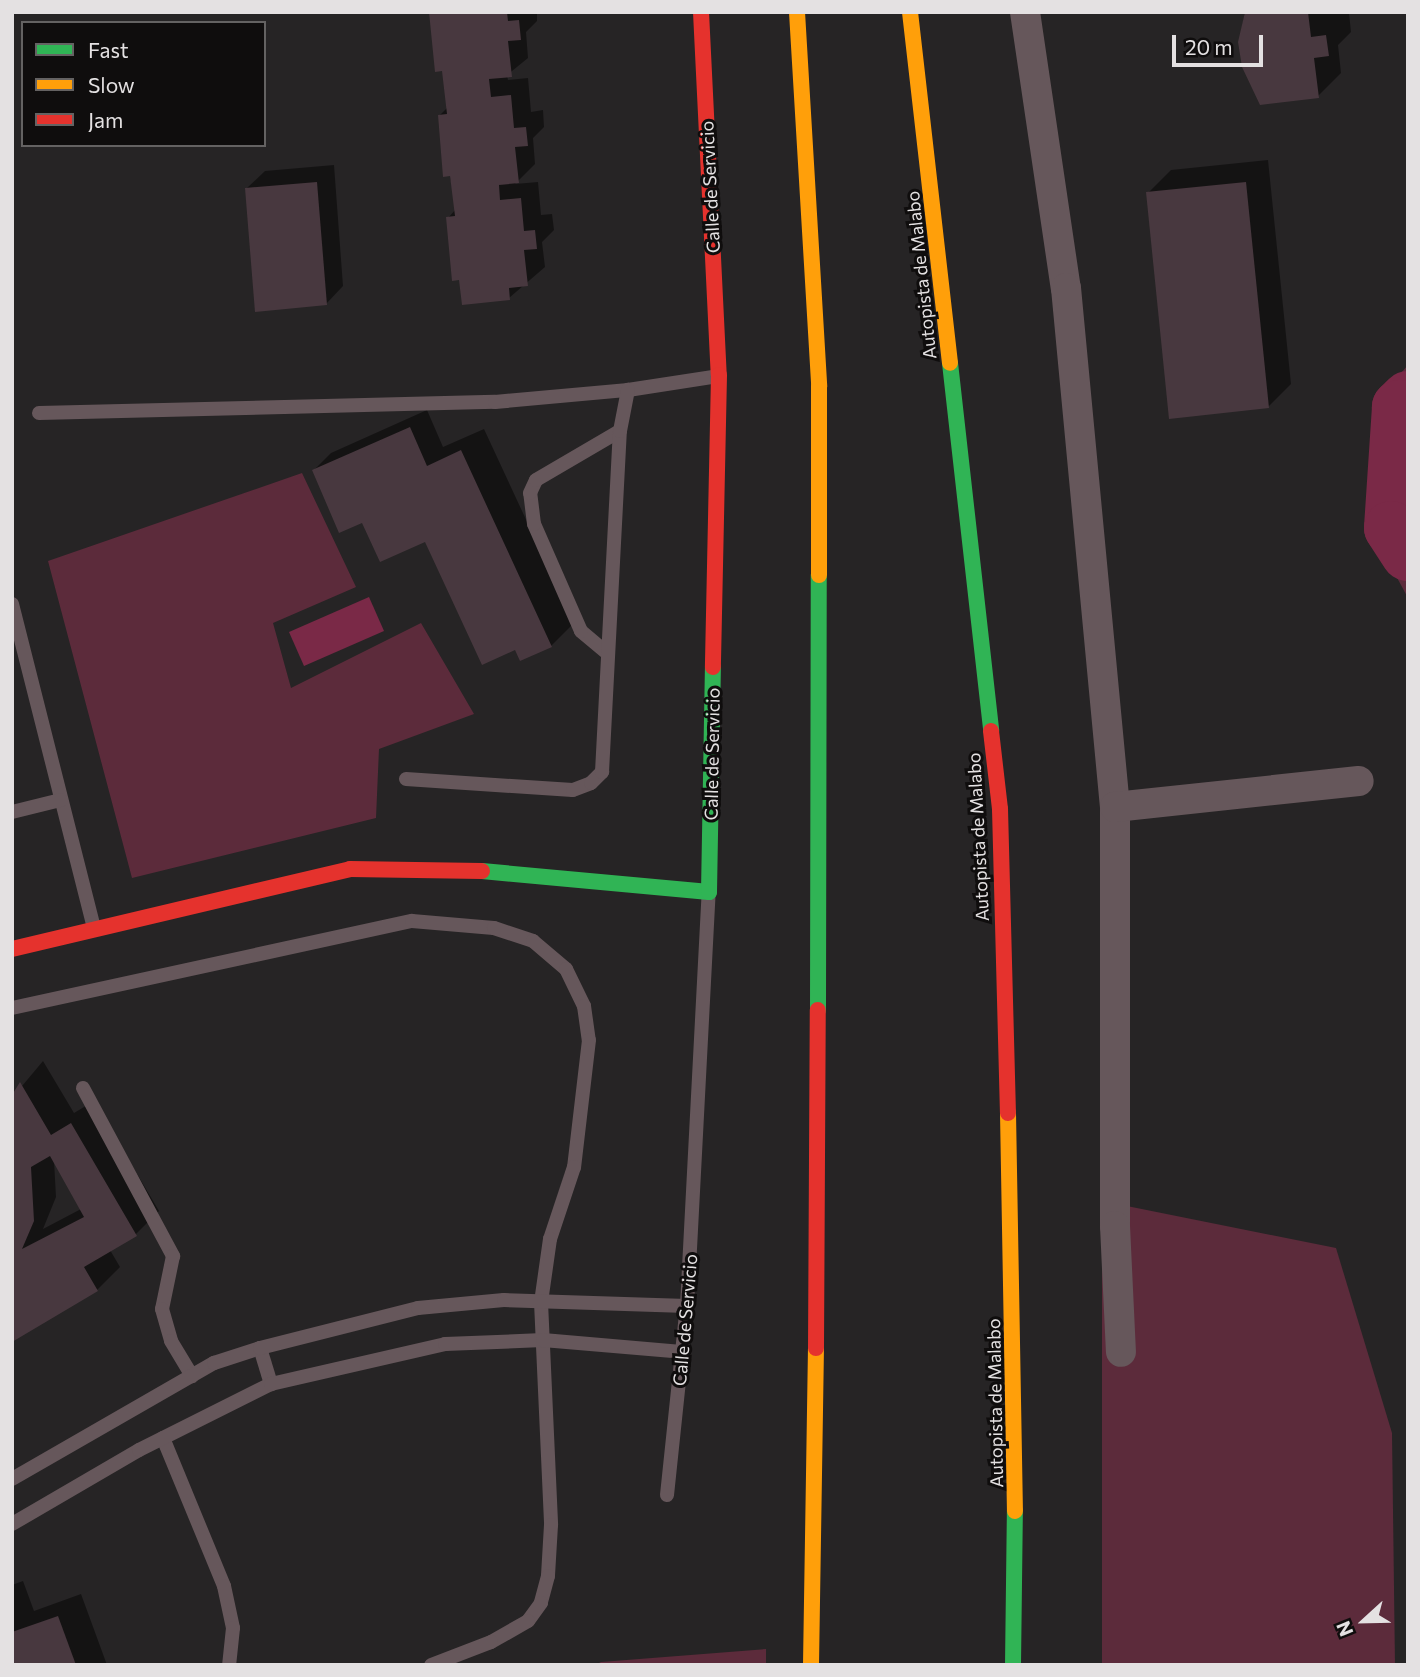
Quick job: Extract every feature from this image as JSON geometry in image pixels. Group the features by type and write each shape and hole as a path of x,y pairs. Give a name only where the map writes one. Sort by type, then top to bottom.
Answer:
{"main road":[{"name":"Calle de Servicio","path":"701,12 719,376 709,892"},
{"path":"797,12 819,386 817,1252 811,1665"},
{"name":"Autopista de Malabo","path":"910,12 1000,809 1016,1446 1013,1665"},
{"path":"12,949 350,869 407,866 709,892"}],"street":[{"path":"1025,12 1066,288 1115,807 1115,1226 1121,1352"},
{"path":"1115,807 1359,781"}],"lane":[{"path":"39,413 495,402 628,390 719,376"},
{"path":"406,779 572,790 591,783 602,772 620,431 628,390"},
{"path":"607,653 581,631 534,524 530,493 536,480 620,431"},
{"path":"12,604 94,930"},
{"path":"12,812 61,800"},
{"name":"Calle de Servicio","path":"667,1495 684,1352 709,892"},
{"path":"12,1009 412,921 494,929 533,941 566,969 584,1006 589,1040 574,1167 550,1239 541,1302 551,1525 548,1576 541,1603 528,1621 491,1642 430,1665"},
{"path":"83,1088 173,1256 162,1309 171,1341 192,1376"},
{"path":"12,1479 214,1363 260,1348 418,1308 541,1302 687,1306"},
{"path":"12,1524 163,1438 271,1384 445,1344 542,1340 684,1352"},
{"path":"260,1348 271,1384"},
{"path":"163,1438 225,1586 233,1628 229,1665"}],"shaded area":[{"path":"1408,365 1408,598 1381,548 1375,403"},
{"path":"302,473 356,587 273,623 291,688 421,623 474,714 379,749 376,818 132,878 48,561"},
{"path":"369,597 384,631 304,666 289,632"},
{"path":"1102,1201 1336,1248 1392,1433 1395,1665 1102,1665"},
{"path":"766,1649 766,1665 595,1665 601,1662"}],"building":[{"path":"429,12 507,12 508,21 519,20 521,40 508,41 512,77 489,79 491,97 511,95 514,128 526,127 528,146 515,147 519,183 499,185 500,200 521,198 524,231 535,230 537,249 524,250 528,286 509,288 510,300 462,305 459,280 452,281 446,217 455,216 450,176 443,177 438,115 447,114 442,71 435,72"},
{"path":"1245,12 1308,12 1311,37 1326,35 1329,56 1314,58 1319,98 1260,105 1242,67 1238,42"},
{"path":"317,182 327,305 255,312 245,188"},
{"path":"1246,182 1269,408 1169,419 1146,192"},
{"path":"410,427 427,466 461,450 552,647 520,661 515,650 482,665 425,542 380,562 362,523 339,533 312,470"},
{"path":"20,1082 51,1135 71,1123 137,1236 84,1267 98,1291 12,1342 12,1095","holes":["50,1156 84,1217 22,1249 34,1221 31,1167"]},
{"path":"58,1616 76,1665 12,1665 12,1632"}],"waterway":[{"path":"1408,398 1399,407 1391,528 1408,554"}],"traffic: fast":[{"path":"950,363 991,731"},
{"path":"818,1010 819,575"},
{"path":"482,871 709,892 713,667"},
{"path":"1013,1665 1015,1511"}],"traffic: slow":[{"path":"797,12 819,386 819,575"},
{"path":"910,12 950,363"},
{"path":"1008,1113 1015,1511"},
{"path":"811,1665 816,1348"}],"traffic: jam":[{"path":"701,12 719,375 713,667"},
{"path":"991,731 1000,809 1008,1113"},
{"path":"12,949 350,869 482,871"},
{"path":"816,1348 818,1010"}]}
